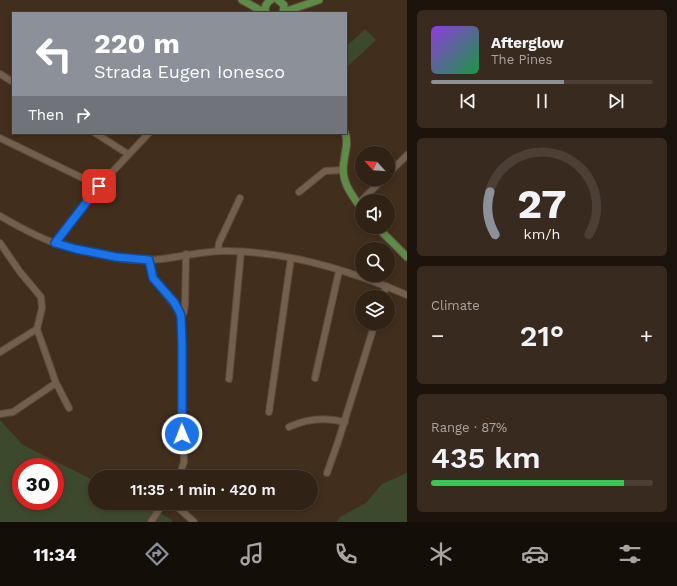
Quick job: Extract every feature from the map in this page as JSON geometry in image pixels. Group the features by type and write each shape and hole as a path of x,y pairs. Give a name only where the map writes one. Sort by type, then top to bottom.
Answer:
{"main road":[{"path":"242,0 263,12"},
{"path":"265,12 266,4 271,0"},
{"path":"278,0 284,6 284,12 319,0"},
{"path":"345,134 347,142 343,170 347,188 355,199"},
{"path":"384,234 407,257"}],"street":[{"path":"0,74 12,81"},
{"path":"97,134 128,154"},
{"path":"55,243 99,186 148,134"},
{"path":"0,138 99,186"},
{"path":"395,167 407,155"},
{"path":"299,192 325,171 343,170"},
{"path":"370,194 377,186"},
{"path":"218,251 220,243 240,198"},
{"path":"0,216 55,243 116,257 149,260 218,251 291,258 370,280 407,295"},
{"path":"0,243 20,272 41,297 42,305 37,329 56,383 69,408"},
{"path":"229,379 241,252"},
{"path":"181,317 184,312 185,304 186,254"},
{"path":"269,412 291,258"},
{"path":"149,260 153,278 174,302 181,317 184,462 182,470"},
{"path":"320,340 338,272"},
{"path":"315,378 338,272"},
{"path":"385,290 386,286"},
{"path":"0,352 37,329"},
{"path":"327,473 345,422 373,330"},
{"path":"0,414 13,412 56,383"},
{"path":"290,427 307,420 330,419 345,422"},
{"path":"151,522 159,510"},
{"path":"181,510 194,522"}],"green space":[{"path":"365,29 376,40 347,67 347,46"},
{"path":"0,420 23,445 49,458 12,458 12,510 64,510 64,466 88,478 88,510 154,510 171,519 172,522 0,522"},
{"path":"407,473 407,522 337,522 340,517 366,503 382,484"}],"route":[{"path":"99,186 55,243 116,257 133,260 149,260 153,278 174,302 181,317 182,434"}]}
